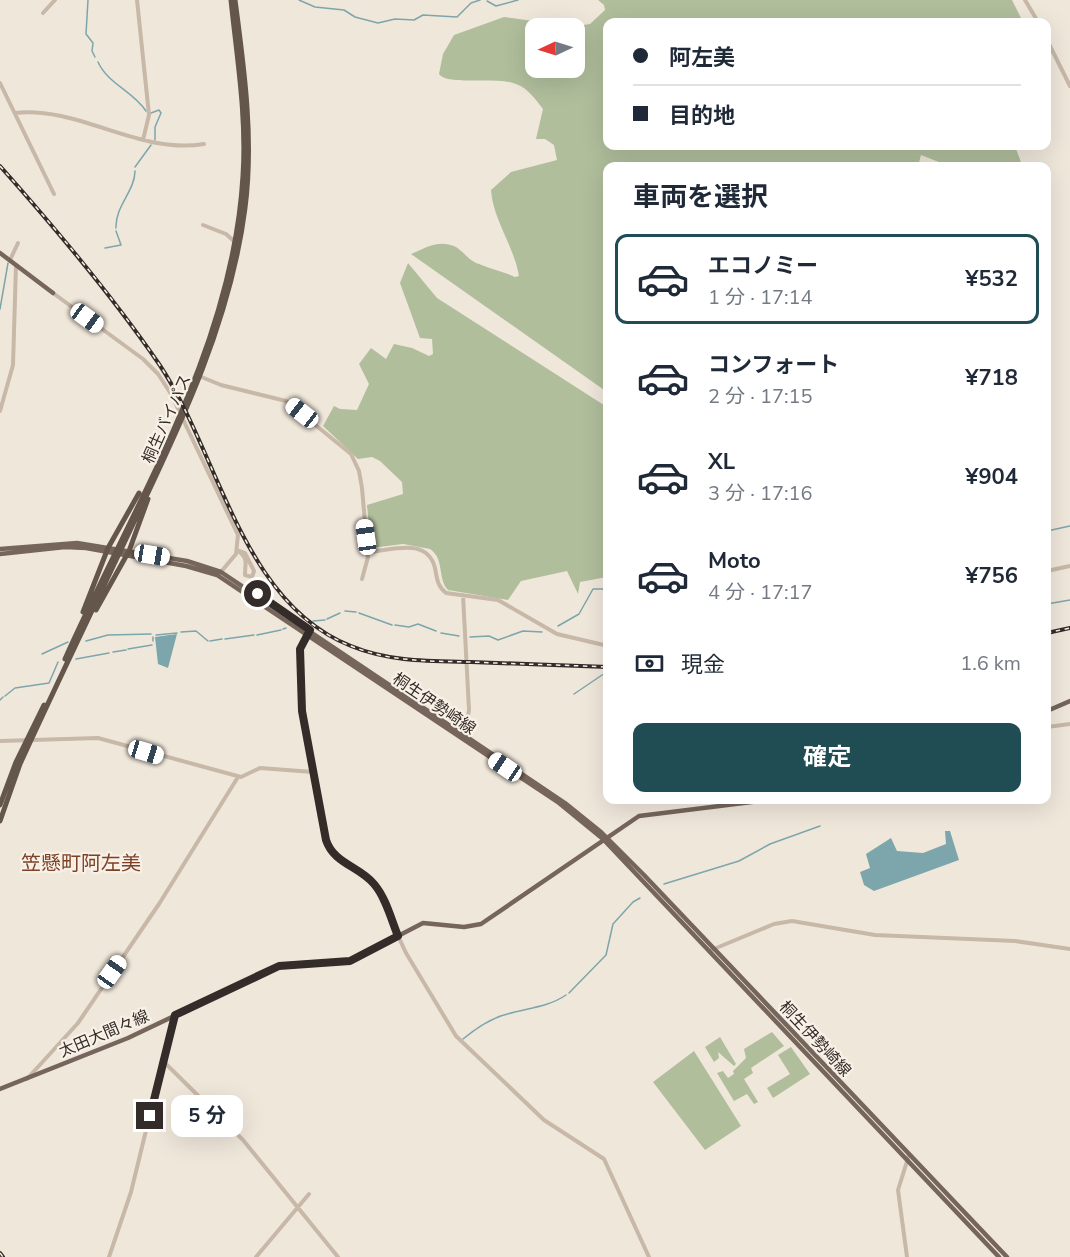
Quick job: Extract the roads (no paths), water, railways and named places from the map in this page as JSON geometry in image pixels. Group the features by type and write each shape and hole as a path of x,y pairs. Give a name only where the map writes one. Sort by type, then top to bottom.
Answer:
{"highway":[{"name":"桐生バイパス","path":"0,821 29,739 186,405 198,375 237,244 246,148 233,0"},
{"path":"72,642 108,550 160,463"},
{"path":"67,662 128,553 160,463"},
{"name":"桐生バイパス","path":"0,805 72,642 116,556"}],"main road":[{"path":"0,253 53,293"},
{"path":"0,549 67,543 195,563 219,574 309,632"},
{"path":"0,554 71,547 108,550"},
{"name":"桐生伊勢崎線","path":"309,632 465,734 573,809 712,950 909,1158 999,1257"},
{"name":"桐生伊勢崎線","path":"309,632 559,803 604,838"},
{"path":"1051,709 1070,701"},
{"name":"太田大間々線","path":"0,1089 128,1038 279,966 350,961 427,923 469,927 490,920 633,819 652,813 732,804"},
{"name":"桐生伊勢崎線","path":"909,1158 1007,1257"}],"street":[{"path":"43,13 55,0"},
{"path":"137,0 150,115 143,140"},
{"path":"1025,0 1036,18"},
{"path":"1051,48 1070,86"},
{"path":"0,83 54,194"},
{"path":"15,113 63,117 176,147 204,144"},
{"path":"203,225 226,234 237,244"},
{"path":"10,260 18,243"},
{"path":"0,411 13,365 16,265"},
{"path":"53,293 143,359 161,378 237,530 237,550 219,574"},
{"path":"198,375 221,385 286,401 348,451 357,464 361,480 368,552 363,579"},
{"path":"368,552 406,548 424,551 432,560 442,590 450,594 504,602 557,634 603,645"},
{"path":"237,550 245,553 254,571 252,577 246,576 247,562 244,555 237,550"},
{"path":"1051,570 1070,566"},
{"path":"463,595 469,710 465,734"},
{"path":"309,632 300,652 302,707 320,819 330,850 375,886 398,936 460,1040 544,1120 604,1159 649,1257"},
{"path":"1051,726 1070,724"},
{"path":"0,741 98,738 238,777"},
{"path":"27,1079 78,1023 159,904 238,777 261,768 313,771"},
{"path":"712,950 774,924 792,921 875,935 1006,940 1070,949"},
{"path":"109,1257 131,1192 175,1015"},
{"path":"163,1061 243,1140 338,1257"},
{"path":"907,1257 898,1190 909,1158"},
{"path":"256,1257 297,1205 309,1194"}],"water":[{"path":"177,634 168,668 158,664 155,637"},
{"path":"945,831 950,831 959,860 874,891 864,885 860,872 870,868 866,854 891,838 897,851 923,853 946,844"}],"waterway":[{"path":"88,0 86,34 93,43 92,51 95,57"},
{"path":"299,0 315,7 344,10 355,17 378,23 395,19 414,20 423,15 457,17 471,3 480,0"},
{"path":"487,1 496,6 518,0"},
{"path":"98,62 102,70 146,111"},
{"path":"151,113 159,110 161,113 155,127 155,140"},
{"path":"135,167 151,145"},
{"path":"116,228 119,213 132,185 135,171"},
{"path":"105,248 121,245 116,231"},
{"path":"0,309 8,263"},
{"path":"1051,530 1070,526"},
{"path":"558,626 579,614 593,589 603,589"},
{"path":"1051,603 1070,600"},
{"path":"345,611 356,612"},
{"path":"327,619 340,613"},
{"path":"359,613 392,625"},
{"path":"313,621 325,620"},
{"path":"395,625 409,627 418,624 436,631"},
{"path":"257,635 281,630"},
{"path":"181,632 196,631 208,641"},
{"path":"470,637 489,636 498,640 523,631 542,632"},
{"path":"156,635 177,633"},
{"path":"441,633 459,636"},
{"path":"86,641 108,635 151,634"},
{"path":"225,639 254,635"},
{"path":"210,641 222,639"},
{"path":"42,654 68,642"},
{"path":"128,649 152,645"},
{"path":"113,652 126,650"},
{"path":"76,659 109,653"},
{"path":"5,696 15,688 49,683 58,662"},
{"path":"574,694 603,674"},
{"path":"0,700 3,697"},
{"path":"664,884 739,861 770,844 820,826"},
{"path":"569,993 606,955 613,924 633,902 640,898"},
{"path":"463,1039 482,1025 499,1017 544,1005 566,995"}],"railway":[{"path":"0,166 82,262 159,364 180,400 236,522 258,561 283,596 314,625 351,646 395,658 603,667"},
{"path":"1051,632 1070,628"},
{"path":"0,1253 3,1257"}],"district":[{"name":"笠懸町阿左美","path":"81,863"}]}
